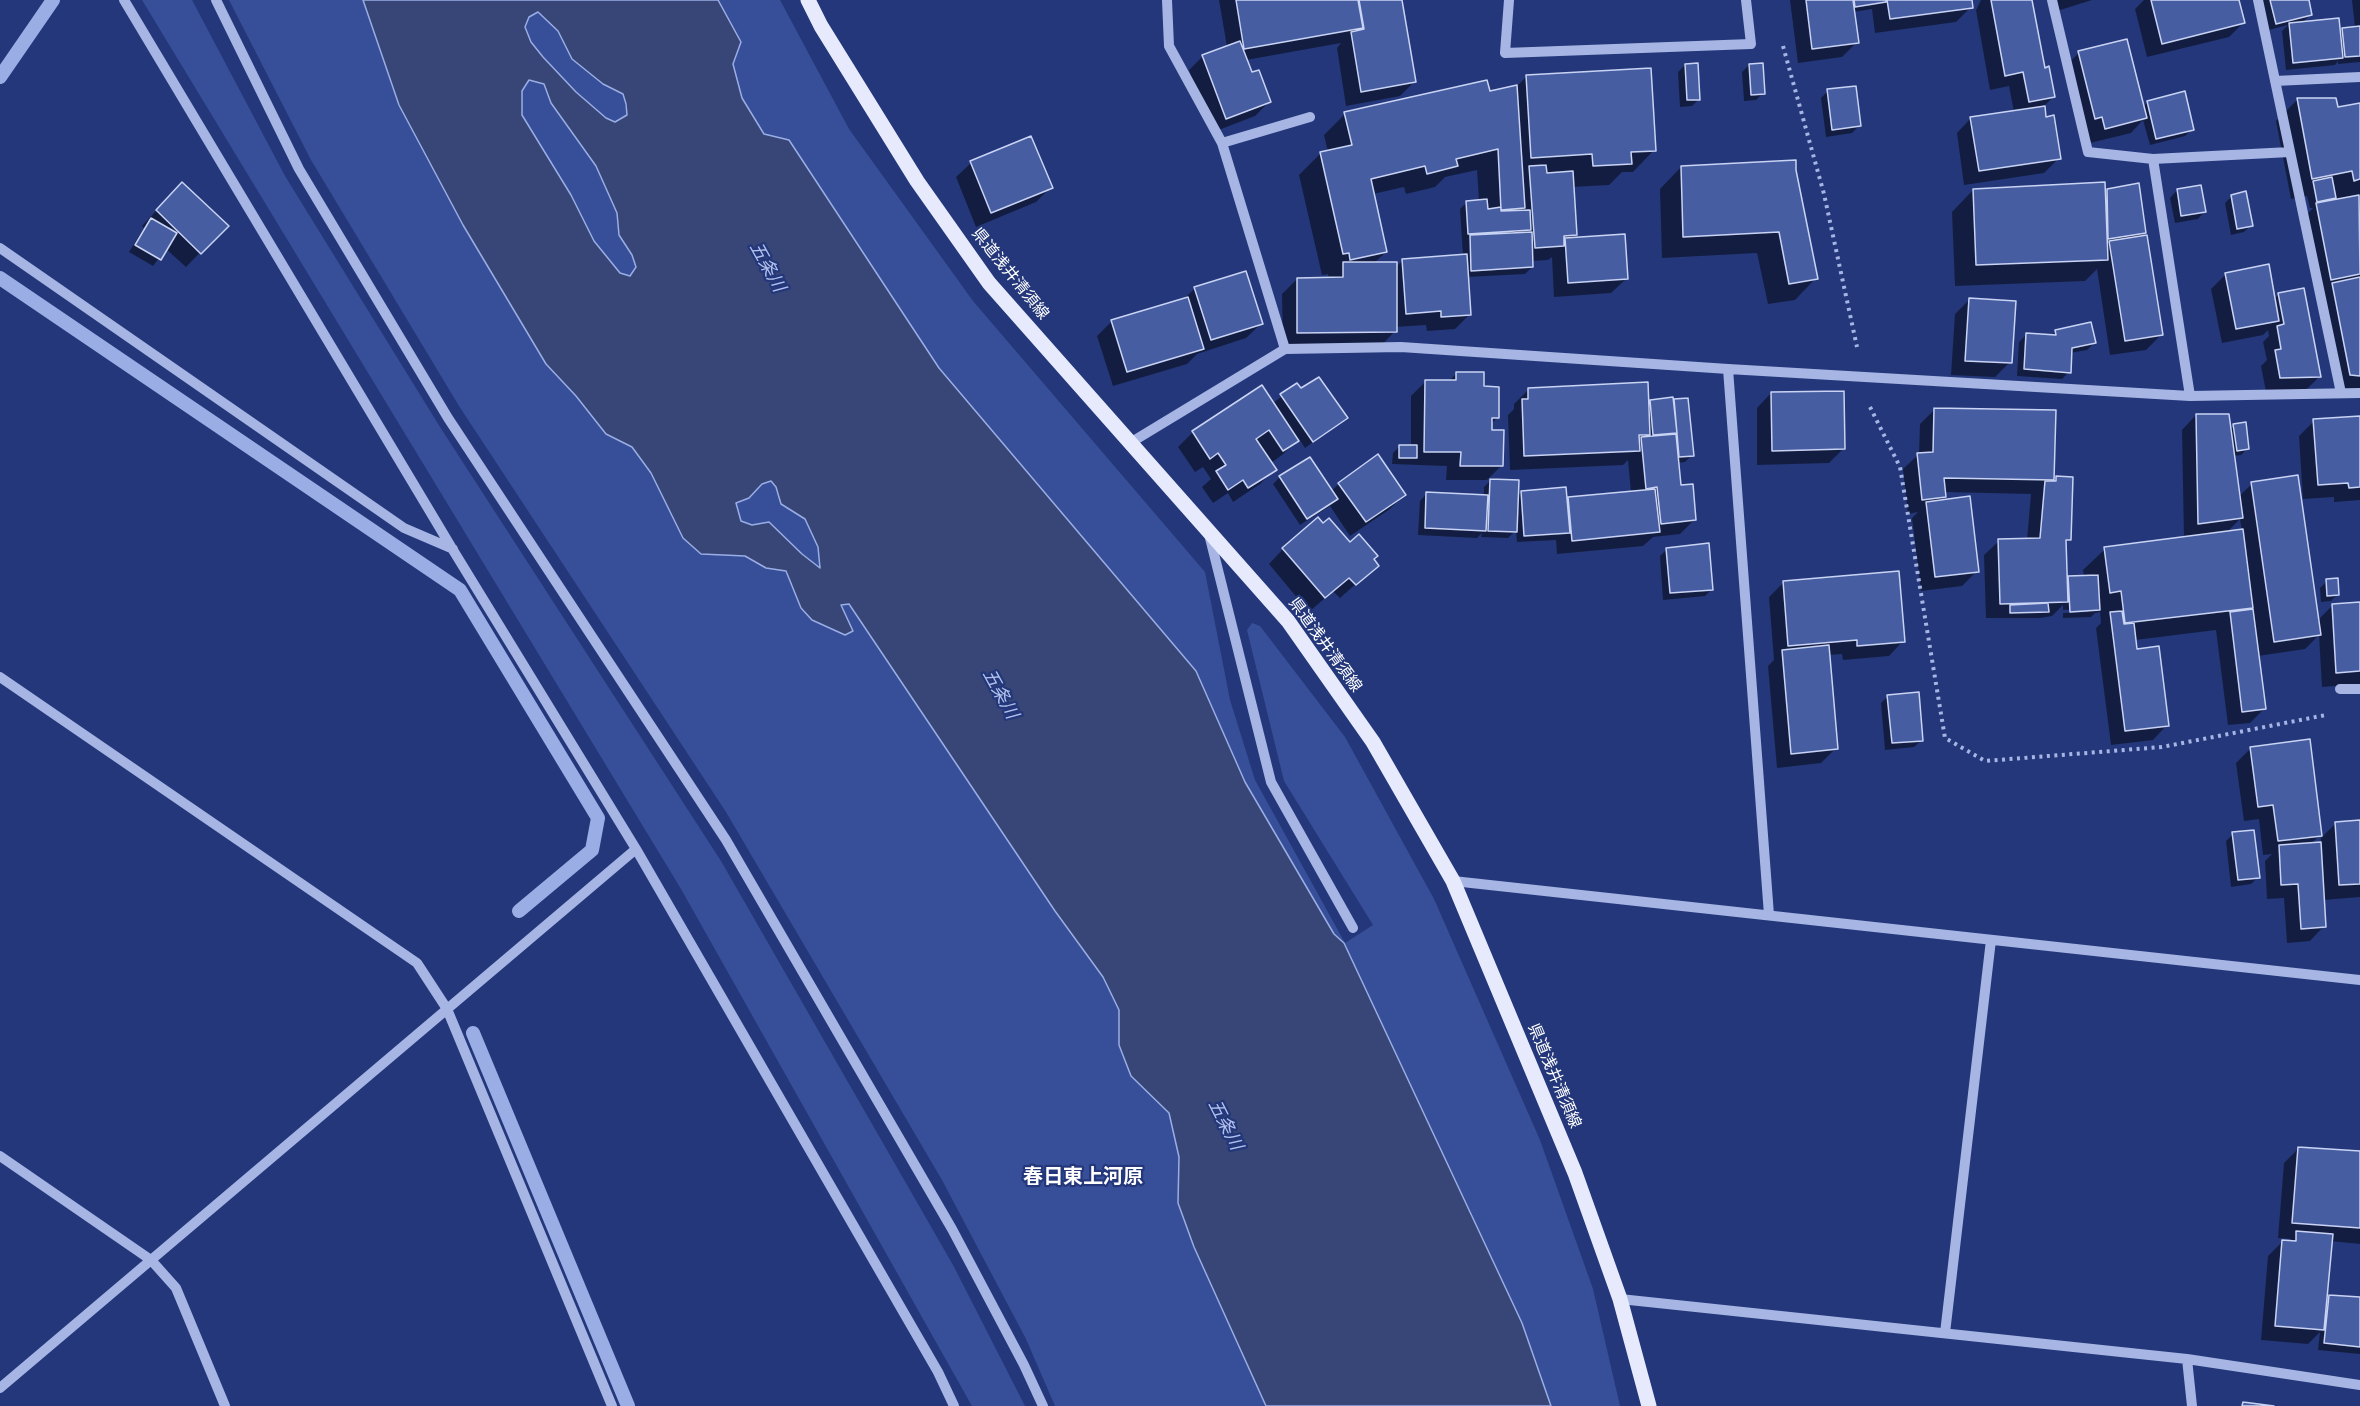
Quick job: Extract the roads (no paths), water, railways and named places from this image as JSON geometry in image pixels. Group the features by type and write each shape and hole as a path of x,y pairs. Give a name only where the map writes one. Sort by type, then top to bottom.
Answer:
{"main road":[{"name":"県道浅井清須線","path":"808,0 821,26 917,181 989,283 1288,621 1373,742 1453,881 1575,1173 1620,1299 1649,1406"}],"street":[{"path":"124,0 453,550 636,849 938,1372 954,1406"},
{"path":"216,0 299,169 448,418 726,840 952,1229 1024,1365 1043,1406"},
{"path":"1167,0 1170,46 1222,143 1285,349"},
{"path":"1509,0 1505,53 1751,44 1746,0"},
{"path":"2052,0 2088,152 2153,159 2290,152"},
{"path":"2258,0 2341,393"},
{"path":"2275,81 2360,77"},
{"path":"1222,143 1310,117"},
{"path":"2153,159 2190,396"},
{"path":"0,248 404,528 453,550"},
{"path":"1130,442 1285,349 1401,347 2190,396 2360,393"},
{"path":"1728,369 1769,915"},
{"path":"1209,532 1271,782 1353,928"},
{"path":"0,677 417,963 447,1009 612,1406"},
{"path":"2340,689 2360,688"},
{"path":"0,1388 636,849"},
{"path":"1453,881 2360,980"},
{"path":"1945,1333 1991,940"},
{"path":"0,1156 151,1260 176,1288 225,1406"},
{"path":"1620,1299 2187,1359 2360,1385"},
{"path":"2187,1359 2192,1406"}],"water":[{"name":"五条川","path":"363,0 718,0 741,42 733,64 742,98 764,134 789,140 939,368 1196,671 1245,782 1334,934 1344,943 1522,1323 1551,1406 1266,1406 1194,1247 1178,1203 1179,1157 1169,1113 1131,1076 1119,1045 1119,1010 1103,977 1055,911 849,604 841,605 853,631 845,635 812,620 801,608 786,571 766,568 745,556 701,554 683,538 651,473 632,447 606,434 576,396 546,364 463,225 399,105","holes":["538,12 558,31 572,59 603,84 623,94 627,115 615,122 606,118 576,92 543,57 531,42 525,27 529,17","529,80 544,84 551,103 596,166 617,213 619,235 632,255 636,267 630,276 620,273 594,241 571,195 522,115 522,91","771,481 776,487 781,504 805,519 818,547 820,568 769,522 752,525 741,521 736,503 749,498 762,484"]}],"waterway":[{"path":"0,77 53,0"},
{"path":"0,278 460,590 598,818 592,850 519,911"},
{"path":"473,1033 628,1406"}],"district":[{"name":"春日東上河原","path":"1083,1177"}]}
